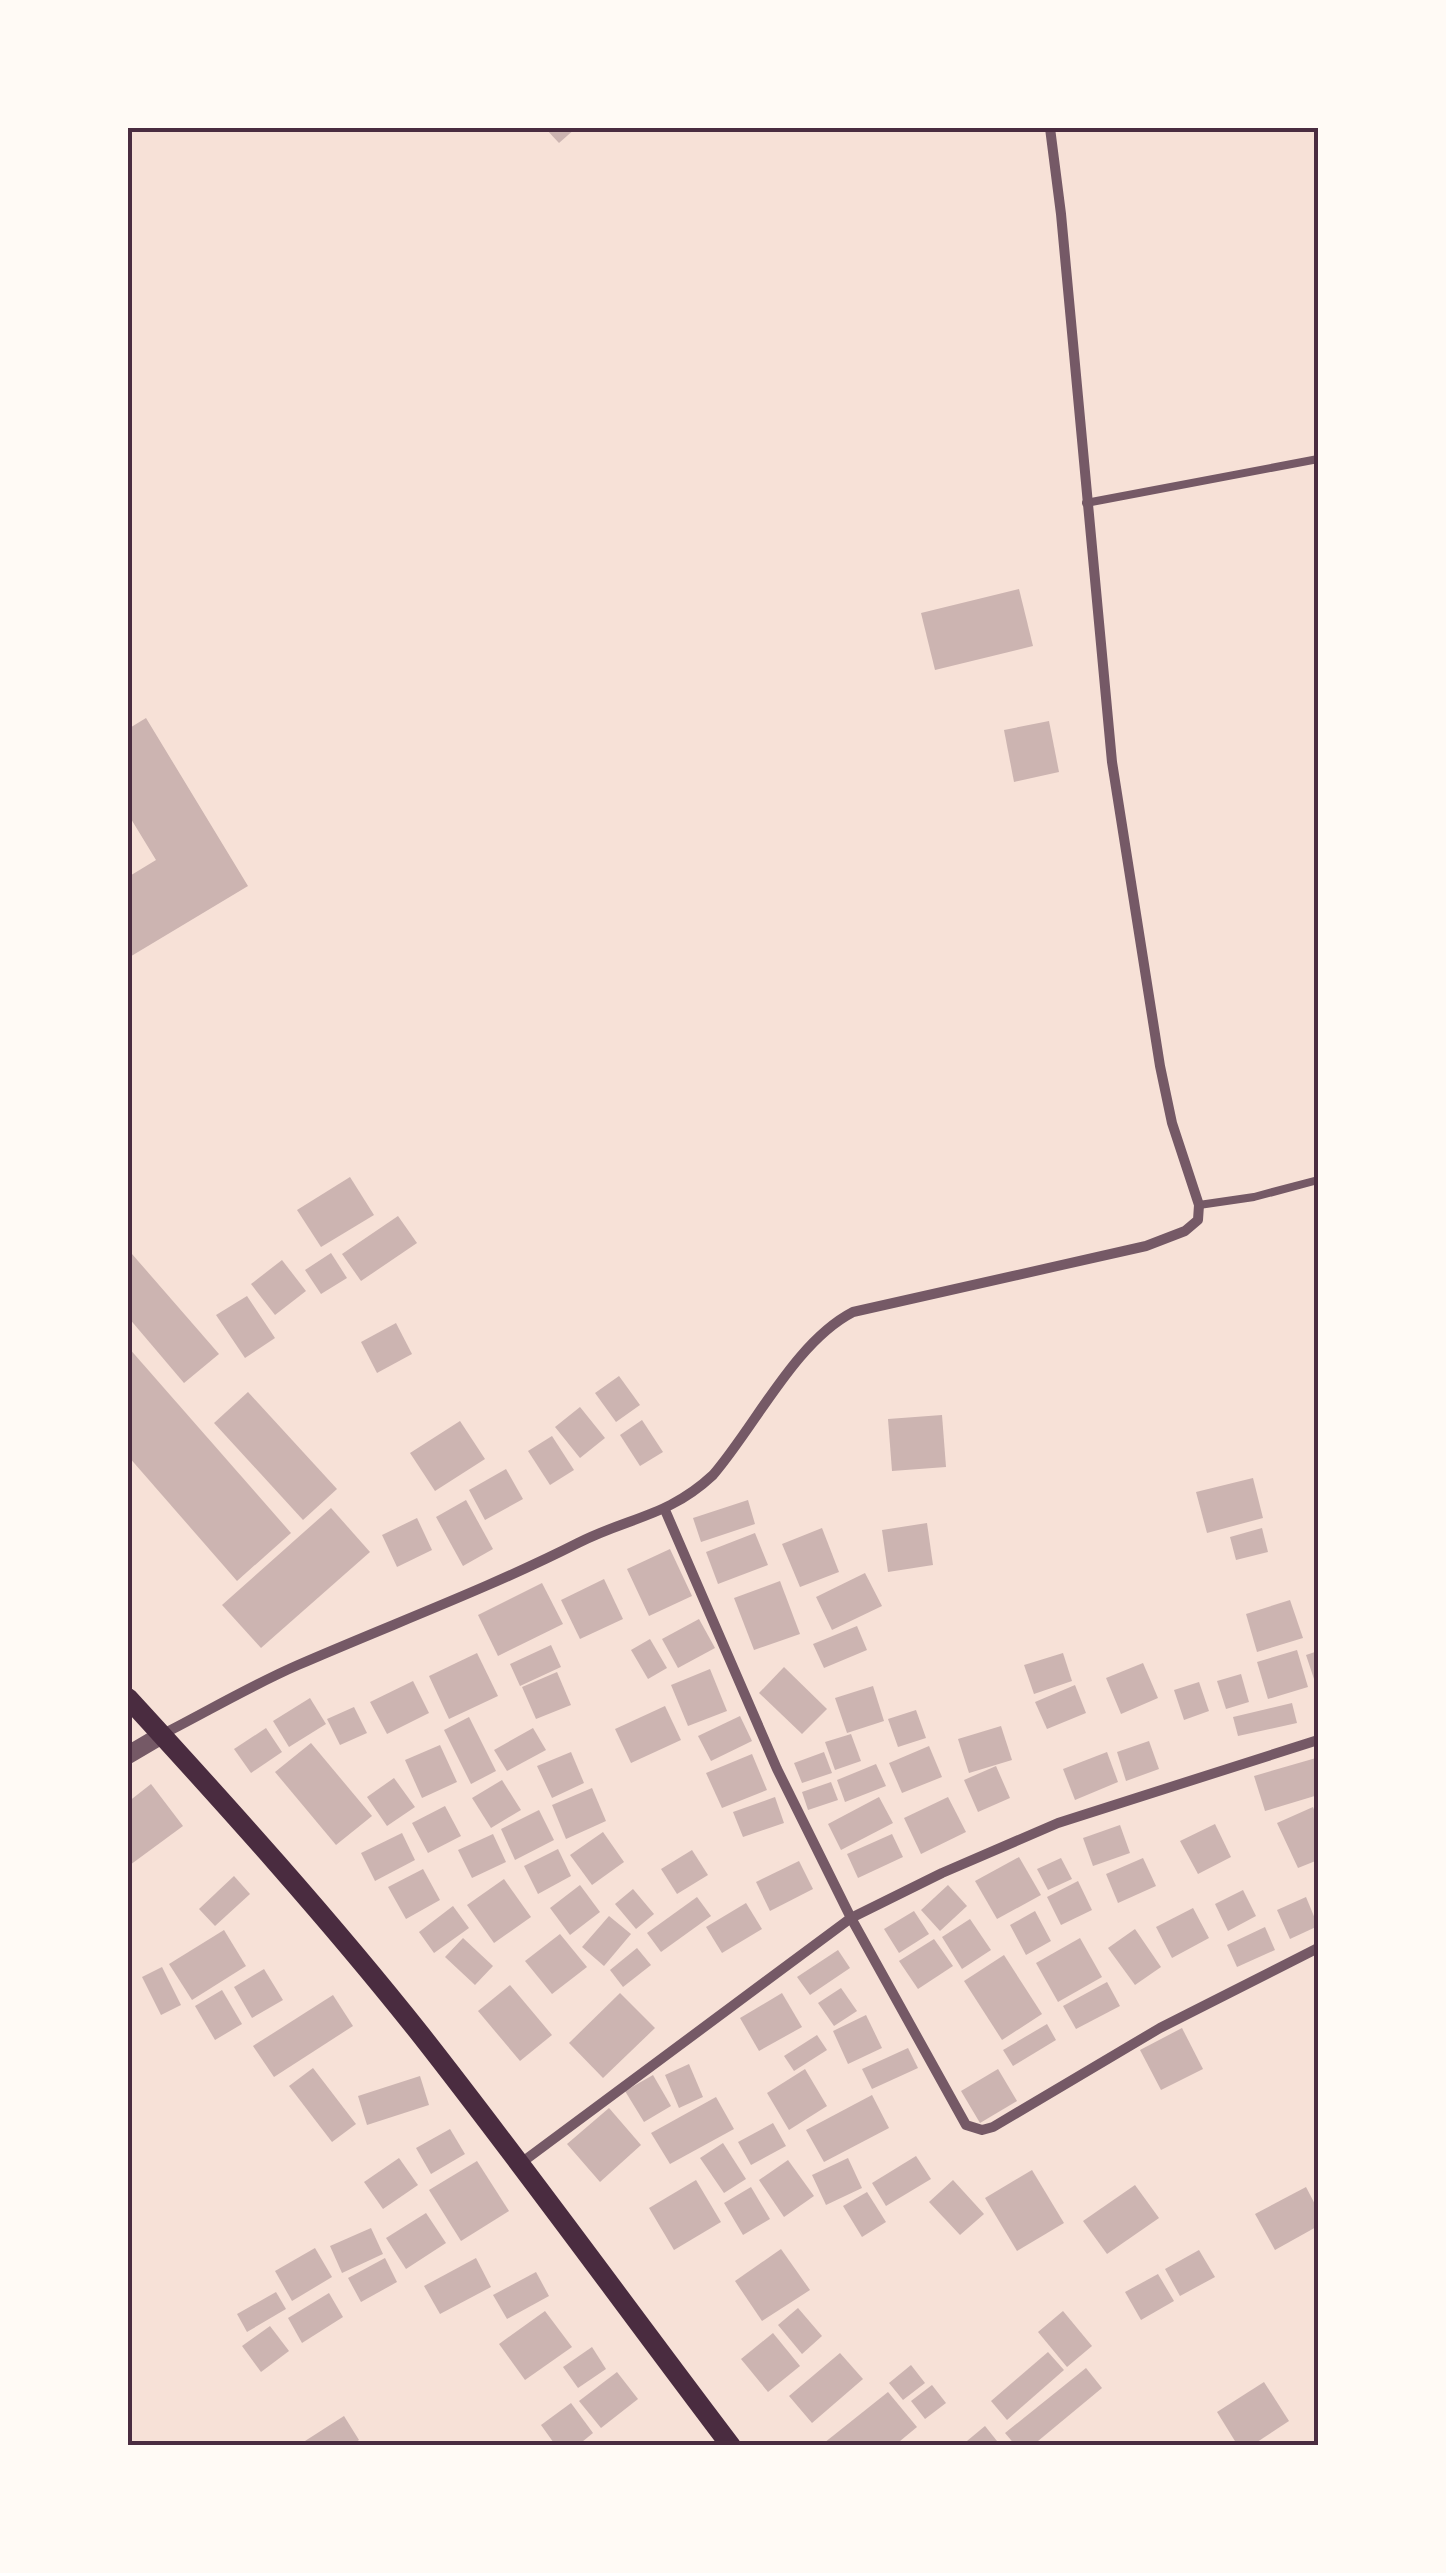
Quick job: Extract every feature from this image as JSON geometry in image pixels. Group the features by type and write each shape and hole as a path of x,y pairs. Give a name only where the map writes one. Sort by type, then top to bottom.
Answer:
{"main road":[{"path":"128,1698 417,2030 731,2446"}],"street":[{"path":"128,1755 295,1666 539,1563 611,1528 664,1510 696,1490 712,1474 811,1342 853,1312 1146,1246 1185,1232 1198,1220 1199,1206 1172,1124 1160,1066 1112,762 1050,128"},
{"path":"664,1510 777,1769 851,1918 960,2119 974,2130 982,2130 1160,2028 1318,1948"},
{"path":"521,2163 851,1918 1058,1823 1318,1740"}],"lane":[{"path":"1086,503 1318,460"},
{"path":"1199,1206 1318,1180"}],"building":[{"path":"545,128 576,128 559,143"},
{"path":"1019,589 1033,646 935,670 921,613"},
{"path":"146,718 248,886 128,958 128,877 156,860 128,814 128,729"},
{"path":"1049,721 1059,772 1014,782 1004,730"},
{"path":"350,1177 374,1215 321,1247 297,1210"},
{"path":"398,1216 417,1243 361,1281 342,1254"},
{"path":"331,1253 347,1278 321,1294 305,1270"},
{"path":"132,1254 219,1354 184,1383 128,1317 128,1257"},
{"path":"282,1260 306,1291 275,1315 251,1284"},
{"path":"247,1296 275,1338 245,1358 216,1315"},
{"path":"396,1323 412,1354 377,1373 361,1342"},
{"path":"128,1347 291,1533 237,1581 128,1456"},
{"path":"619,1376 640,1405 616,1422 595,1393"},
{"path":"248,1392 337,1489 303,1520 214,1423"},
{"path":"580,1407 605,1438 580,1458 555,1427"},
{"path":"942,1415 946,1467 892,1471 888,1419"},
{"path":"642,1420 663,1452 640,1466 620,1435"},
{"path":"460,1421 485,1459 435,1491 410,1453"},
{"path":"552,1436 574,1470 550,1485 528,1451"},
{"path":"506,1469 523,1499 485,1520 469,1490"},
{"path":"1253,1478 1263,1518 1207,1533 1196,1492"},
{"path":"466,1500 493,1549 463,1566 436,1517"},
{"path":"748,1500 755,1524 701,1542 693,1518"},
{"path":"331,1508 370,1552 261,1648 222,1605"},
{"path":"417,1518 432,1550 397,1567 382,1535"},
{"path":"927,1523 933,1565 888,1572 882,1530"},
{"path":"822,1528 839,1572 800,1587 782,1544"},
{"path":"1262,1528 1268,1552 1236,1560 1230,1537"},
{"path":"755,1533 768,1565 718,1584 706,1552"},
{"path":"670,1549 692,1596 649,1616 627,1569"},
{"path":"865,1573 882,1606 832,1630 816,1597"},
{"path":"604,1579 623,1619 580,1639 561,1600"},
{"path":"780,1581 800,1634 754,1650 734,1598"},
{"path":"542,1583 563,1624 498,1656 478,1615"},
{"path":"1290,1600 1303,1638 1257,1652 1246,1614"},
{"path":"699,1619 715,1648 678,1668 662,1639"},
{"path":"857,1626 867,1650 824,1668 813,1644"},
{"path":"650,1639 667,1668 648,1679 631,1650"},
{"path":"551,1645 561,1667 520,1686 510,1664"},
{"path":"1297,1650 1308,1687 1268,1699 1257,1662"},
{"path":"1318,1651 1318,1691 1306,1655"},
{"path":"477,1653 498,1696 449,1719 429,1676"},
{"path":"1063,1653 1072,1681 1034,1694 1024,1665"},
{"path":"1143,1663 1158,1698 1121,1714 1106,1678"},
{"path":"784,1667 827,1709 802,1734 759,1693"},
{"path":"710,1669 727,1711 688,1726 671,1685"},
{"path":"557,1672 571,1705 536,1719 522,1687"},
{"path":"1241,1674 1249,1702 1226,1709 1217,1681"},
{"path":"413,1681 429,1713 387,1734 370,1702"},
{"path":"1199,1682 1209,1711 1184,1720 1174,1690"},
{"path":"1075,1685 1086,1713 1047,1729 1035,1702"},
{"path":"873,1686 884,1721 847,1733 835,1698"},
{"path":"310,1698 326,1724 289,1747 273,1721"},
{"path":"1292,1703 1297,1723 1238,1736 1233,1717"},
{"path":"665,1706 681,1740 631,1763 615,1729"},
{"path":"354,1707 367,1733 340,1745 327,1719"},
{"path":"916,1710 926,1738 898,1747 888,1719"},
{"path":"740,1716 752,1741 711,1761 698,1736"},
{"path":"469,1717 496,1771 471,1784 444,1730"},
{"path":"1001,1726 1012,1760 969,1773 958,1739"},
{"path":"266,1728 282,1752 251,1773 234,1749"},
{"path":"533,1728 546,1750 507,1771 494,1750"},
{"path":"851,1734 861,1761 835,1770 825,1742"},
{"path":"1149,1741 1159,1769 1126,1781 1117,1752"},
{"path":"311,1743 372,1816 336,1845 275,1772"},
{"path":"440,1745 457,1782 422,1798 405,1760"},
{"path":"929,1746 942,1777 902,1793 889,1763"},
{"path":"571,1752 584,1783 552,1798 537,1766"},
{"path":"824,1752 832,1773 802,1783 794,1763"},
{"path":"1107,1752 1118,1782 1075,1800 1063,1769"},
{"path":"752,1754 767,1790 722,1808 706,1773"},
{"path":"1316,1758 1318,1795 1265,1811 1254,1776"},
{"path":"876,1764 886,1786 845,1802 837,1780"},
{"path":"996,1766 1010,1798 978,1812 964,1780"},
{"path":"394,1778 415,1807 387,1826 367,1797"},
{"path":"502,1780 521,1810 491,1828 472,1798"},
{"path":"831,1782 838,1800 808,1810 802,1792"},
{"path":"151,1784 183,1826 130,1865 128,1802"},
{"path":"592,1788 606,1821 566,1839 552,1805"},
{"path":"775,1797 784,1823 743,1837 733,1812"},
{"path":"879,1797 893,1823 841,1850 828,1824"},
{"path":"948,1797 966,1832 921,1854 904,1818"},
{"path":"445,1806 461,1836 428,1853 412,1823"},
{"path":"1313,1807 1318,1819 1318,1860 1298,1868 1277,1823"},
{"path":"539,1810 554,1840 515,1860 501,1829"},
{"path":"1215,1824 1231,1857 1198,1874 1180,1841"},
{"path":"1120,1825 1130,1853 1093,1866 1083,1838"},
{"path":"603,1832 624,1862 592,1885 570,1855"},
{"path":"402,1833 415,1860 375,1881 361,1853"},
{"path":"493,1834 506,1862 472,1878 458,1850"},
{"path":"892,1834 903,1857 858,1878 847,1854"},
{"path":"558,1849 571,1876 538,1894 524,1866"},
{"path":"692,1850 708,1875 677,1894 661,1869"},
{"path":"1019,1857 1041,1895 997,1919 975,1881"},
{"path":"1061,1858 1072,1879 1048,1890 1037,1869"},
{"path":"1143,1858 1156,1886 1118,1903 1106,1874"},
{"path":"799,1861 813,1889 770,1911 756,1882"},
{"path":"423,1869 440,1900 406,1919 388,1887"},
{"path":"234,1876 250,1894 215,1926 199,1909"},
{"path":"504,1879 531,1917 494,1943 467,1905"},
{"path":"1078,1881 1092,1910 1061,1925 1047,1897"},
{"path":"580,1885 600,1912 570,1935 550,1908"},
{"path":"948,1885 967,1906 940,1931 921,1910"},
{"path":"633,1889 654,1914 636,1929 615,1904"},
{"path":"1243,1890 1256,1916 1228,1931 1215,1904"},
{"path":"697,1897 711,1916 661,1952 647,1933"},
{"path":"1306,1897 1318,1926 1290,1939 1277,1910"},
{"path":"746,1903 762,1929 722,1953 706,1927"},
{"path":"453,1906 469,1928 434,1953 419,1932"},
{"path":"1193,1908 1209,1938 1172,1958 1156,1927"},
{"path":"914,1911 929,1934 899,1953 884,1929"},
{"path":"1035,1911 1051,1941 1026,1955 1010,1925"},
{"path":"609,1916 631,1934 604,1966 582,1947"},
{"path":"970,1919 991,1950 962,1969 942,1937"},
{"path":"1265,1927 1275,1950 1237,1967 1227,1945"},
{"path":"1135,1929 1161,1967 1135,1985 1108,1948"},
{"path":"224,1930 246,1966 192,2000 169,1964"},
{"path":"560,1934 587,1967 552,1994 525,1961"},
{"path":"463,1938 493,1966 475,1985 445,1957"},
{"path":"1080,1938 1102,1977 1058,2002 1036,1963"},
{"path":"934,1939 953,1966 918,1989 899,1961"},
{"path":"637,1948 651,1965 623,1987 610,1970"},
{"path":"838,1950 850,1968 810,1995 797,1977"},
{"path":"1004,1955 1042,2014 1002,2040 964,1981"},
{"path":"162,1967 181,2005 161,2015 142,1977"},
{"path":"264,1969 283,2000 252,2018 234,1987"},
{"path":"1107,1982 1120,2006 1076,2029 1063,2006"},
{"path":"510,1985 552,2035 520,2061 478,2011"},
{"path":"841,1988 857,2011 834,2026 818,2003"},
{"path":"222,1990 242,2024 215,2040 195,2006"},
{"path":"620,1993 655,2028 603,2078 569,2043"},
{"path":"782,1993 802,2027 759,2051 740,2018"},
{"path":"333,1995 353,2026 274,2077 253,2046"},
{"path":"866,2015 882,2048 848,2064 833,2031"},
{"path":"1047,2024 1056,2040 1013,2066 1003,2050"},
{"path":"1182,2028 1203,2069 1161,2090 1140,2050"},
{"path":"817,2035 827,2050 794,2071 784,2056"},
{"path":"908,2048 918,2068 872,2089 862,2069"},
{"path":"689,2064 703,2097 679,2108 665,2075"},
{"path":"313,2068 356,2124 332,2142 289,2086"},
{"path":"805,2069 827,2106 789,2130 767,2093"},
{"path":"998,2069 1017,2101 980,2123 961,2091"},
{"path":"653,2075 671,2106 644,2122 625,2091"},
{"path":"420,2076 429,2105 367,2125 358,2096"},
{"path":"872,2095 889,2128 824,2162 806,2130"},
{"path":"716,2097 734,2129 670,2164 651,2133"},
{"path":"609,2108 641,2145 600,2182 567,2144"},
{"path":"773,2123 786,2146 751,2165 738,2142"},
{"path":"450,2129 465,2154 431,2174 416,2148"},
{"path":"723,2143 746,2179 724,2193 700,2158"},
{"path":"916,2156 931,2179 886,2206 872,2183"},
{"path":"399,2158 418,2185 383,2209 364,2182"},
{"path":"848,2158 862,2188 826,2205 812,2175"},
{"path":"788,2160 814,2196 784,2217 759,2180"},
{"path":"477,2161 509,2211 461,2241 429,2190"},
{"path":"1032,2170 1064,2223 1017,2251 985,2198"},
{"path":"696,2180 721,2222 674,2250 649,2208"},
{"path":"953,2180 984,2214 960,2235 929,2202"},
{"path":"1135,2185 1159,2218 1107,2254 1083,2221"},
{"path":"751,2187 770,2219 743,2235 724,2203"},
{"path":"1306,2187 1318,2210 1318,2226 1275,2250 1255,2214"},
{"path":"867,2192 886,2222 862,2237 843,2206"},
{"path":"426,2213 446,2243 406,2269 386,2238"},
{"path":"371,2228 383,2254 342,2273 330,2246"},
{"path":"315,2248 332,2277 292,2301 275,2271"},
{"path":"781,2249 810,2290 762,2321 735,2281"},
{"path":"1199,2250 1215,2277 1180,2296 1165,2269"},
{"path":"385,2258 397,2282 361,2302 348,2278"},
{"path":"476,2258 491,2287 440,2314 424,2286"},
{"path":"536,2272 549,2296 507,2319 493,2295"},
{"path":"1158,2274 1174,2301 1141,2320 1125,2292"},
{"path":"276,2292 286,2309 247,2332 237,2314"},
{"path":"329,2293 343,2317 302,2343 288,2318"},
{"path":"798,2308 822,2336 802,2354 778,2325"},
{"path":"545,2311 572,2347 525,2380 499,2344"},
{"path":"1063,2311 1092,2346 1067,2367 1038,2332"},
{"path":"270,2326 289,2351 261,2372 242,2346"},
{"path":"773,2333 800,2366 768,2392 741,2359"},
{"path":"592,2347 606,2369 578,2388 563,2367"},
{"path":"1048,2352 1064,2370 1007,2420 991,2401"},
{"path":"840,2353 863,2379 812,2423 789,2396"},
{"path":"911,2365 925,2383 903,2400 889,2383"},
{"path":"1086,2368 1102,2388 1032,2446 1016,2446 1005,2433"},
{"path":"617,2372 638,2399 601,2428 579,2401"},
{"path":"1264,2382 1289,2421 1251,2446 1238,2446 1217,2412"},
{"path":"932,2385 946,2403 925,2419 911,2401"},
{"path":"888,2392 917,2427 894,2446 826,2446 824,2443"},
{"path":"571,2403 593,2433 577,2446 556,2446 541,2425"},
{"path":"344,2416 359,2440 351,2446 308,2446 305,2441"},
{"path":"985,2426 1001,2446 961,2446"}]}
